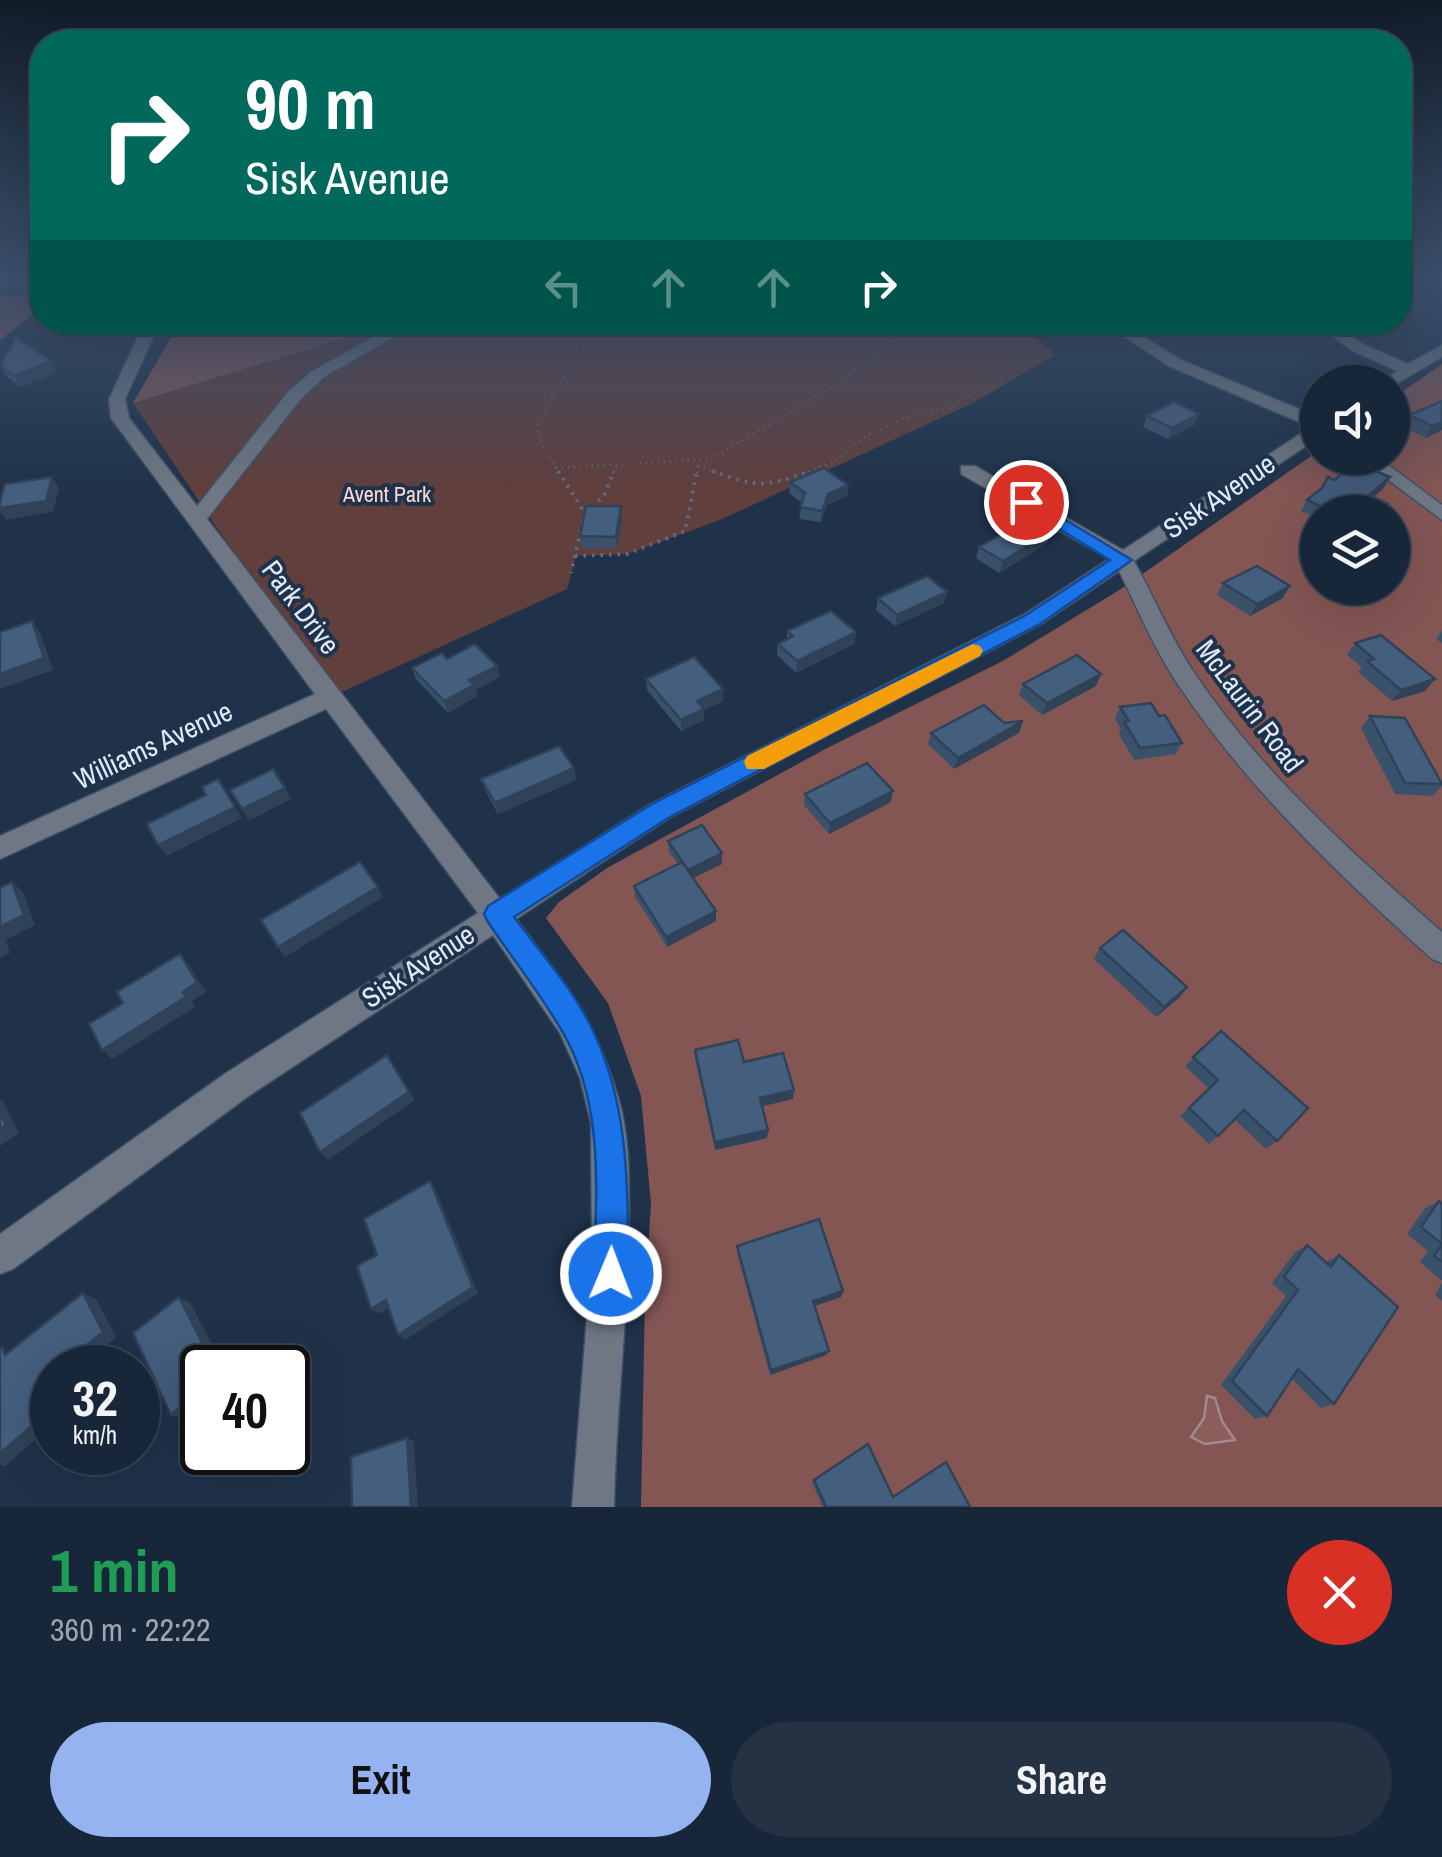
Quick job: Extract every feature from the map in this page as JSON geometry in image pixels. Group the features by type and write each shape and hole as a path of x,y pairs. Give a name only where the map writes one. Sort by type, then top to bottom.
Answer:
{"street":[{"name":"Park Drive","path":"141,349 118,399 120,418 497,914 575,1026 602,1096 612,1160 611,1274 594,1437 593,1507"},
{"path":"197,518 294,396 318,374 363,349"},
{"path":"1152,349 1300,419"},
{"path":"1360,349 1398,365"},
{"path":"1410,370 1442,350"},
{"name":"Sisk Avenue","path":"0,1256 238,1084 660,811 1033,619 1300,439"},
{"path":"968,470 1123,560"},
{"path":"1390,475 1442,514"},
{"name":"McLaurin Road","path":"1123,560 1186,679 1251,765 1335,855 1442,950"},
{"name":"Williams Avenue","path":"0,848 331,697"}],"path":[{"path":"577,349 571,370 552,392 537,428 556,468 585,513"},
{"path":"556,468 698,463 740,443 828,389 882,349"},
{"path":"698,463 754,486 777,483 834,462 867,435 905,418 950,408 1022,364 1016,349"},
{"path":"575,556 627,554 684,532 698,463"},
{"path":"571,574 585,513 598,505 617,465"}],"green space":[{"name":"Avent Park","path":"309,349 1049,349 1055,355 973,403 720,520 627,554 576,556 567,589 331,697 133,403"}],"shaded area":[{"path":"164,349 309,349 133,403"},
{"path":"1442,364 1442,1507 641,1507 651,1204 641,1096 608,1003 546,918 559,902 607,868 829,747 1001,662 1121,589 1300,464 1300,475 1410,475 1410,386"},
{"path":"1207,1396 1215,1398 1222,1421 1235,1440 1205,1444 1191,1437 1204,1418"}],"building":[{"path":"10,349 34,349 51,360 14,376 0,366"},
{"path":"1442,401 1442,422 1432,426 1410,415"},
{"path":"1174,402 1199,414 1172,428 1147,416"},
{"path":"824,468 848,485 828,494 822,511 800,507 805,493 790,482"},
{"path":"1340,475 1390,477 1369,495 1313,495 1328,477 1334,480"},
{"path":"52,477 46,501 0,508 5,484"},
{"path":"586,506 621,506 616,537 580,536"},
{"path":"1028,519 1051,532 1003,561 979,547"},
{"path":"1257,566 1290,586 1257,604 1223,583"},
{"path":"927,576 947,592 897,615 878,598"},
{"path":"831,611 856,632 797,661 778,644 793,636 787,631"},
{"path":"32,621 44,658 0,674 0,632"},
{"path":"1381,635 1435,679 1401,690 1367,661 1374,659 1355,643"},
{"path":"475,644 497,666 469,680 474,685 444,701 412,668 442,653 447,659"},
{"path":"1077,655 1101,674 1047,703 1023,684"},
{"path":"694,657 723,689 697,701 704,709 681,720 646,679"},
{"path":"1151,703 1159,716 1165,715 1182,743 1140,748 1120,707"},
{"path":"984,705 1004,723 1023,721 958,758 931,733"},
{"path":"1370,716 1405,718 1442,784 1405,783"},
{"path":"559,746 574,768 495,803 481,779"},
{"path":"867,763 893,791 830,823 805,794"},
{"path":"273,769 285,788 242,809 230,790"},
{"path":"218,779 235,807 158,845 147,824 206,795 202,787"},
{"path":"702,825 722,853 688,870 668,841"},
{"path":"360,862 378,887 278,947 261,920"},
{"path":"682,862 716,911 666,937 634,886"},
{"path":"12,882 24,915 0,927 0,888"},
{"path":"1123,930 1187,987 1164,1007 1100,948"},
{"path":"180,954 197,982 183,992 186,997 102,1050 89,1024 123,1003 117,992"},
{"path":"1221,1031 1308,1108 1277,1141 1244,1110 1218,1136 1189,1108 1218,1080 1193,1057"},
{"path":"738,1040 744,1062 783,1053 794,1090 760,1098 768,1130 715,1142 695,1050"},
{"path":"387,1055 409,1092 320,1152 300,1113"},
{"path":"430,1181 473,1287 398,1335 386,1300 371,1309 357,1266 377,1255 364,1219"},
{"path":"1439,1201 1442,1204 1442,1244 1421,1227"},
{"path":"819,1219 843,1291 813,1301 829,1351 771,1370 737,1246"},
{"path":"1307,1245 1331,1267 1339,1255 1398,1307 1334,1404 1298,1369 1267,1416 1232,1381 1298,1290 1284,1277"},
{"path":"1442,1245 1442,1262 1434,1256"},
{"path":"83,1293 103,1332 87,1345 30,1345 30,1428 0,1453 2,1347 5,1355"},
{"path":"179,1297 203,1345 180,1345 180,1407 171,1415 160,1391 160,1345 139,1345 133,1333"},
{"path":"407,1438 411,1507 352,1507 351,1457"},
{"path":"868,1444 893,1497 946,1462 970,1507 826,1507 814,1480"}],"slow traffic":[{"path":"755,762 973,651"}],"route":[{"path":"611,1274 612,1160 602,1096 575,1026 497,914 660,811 1033,619 1123,560 1026,502"}]}
